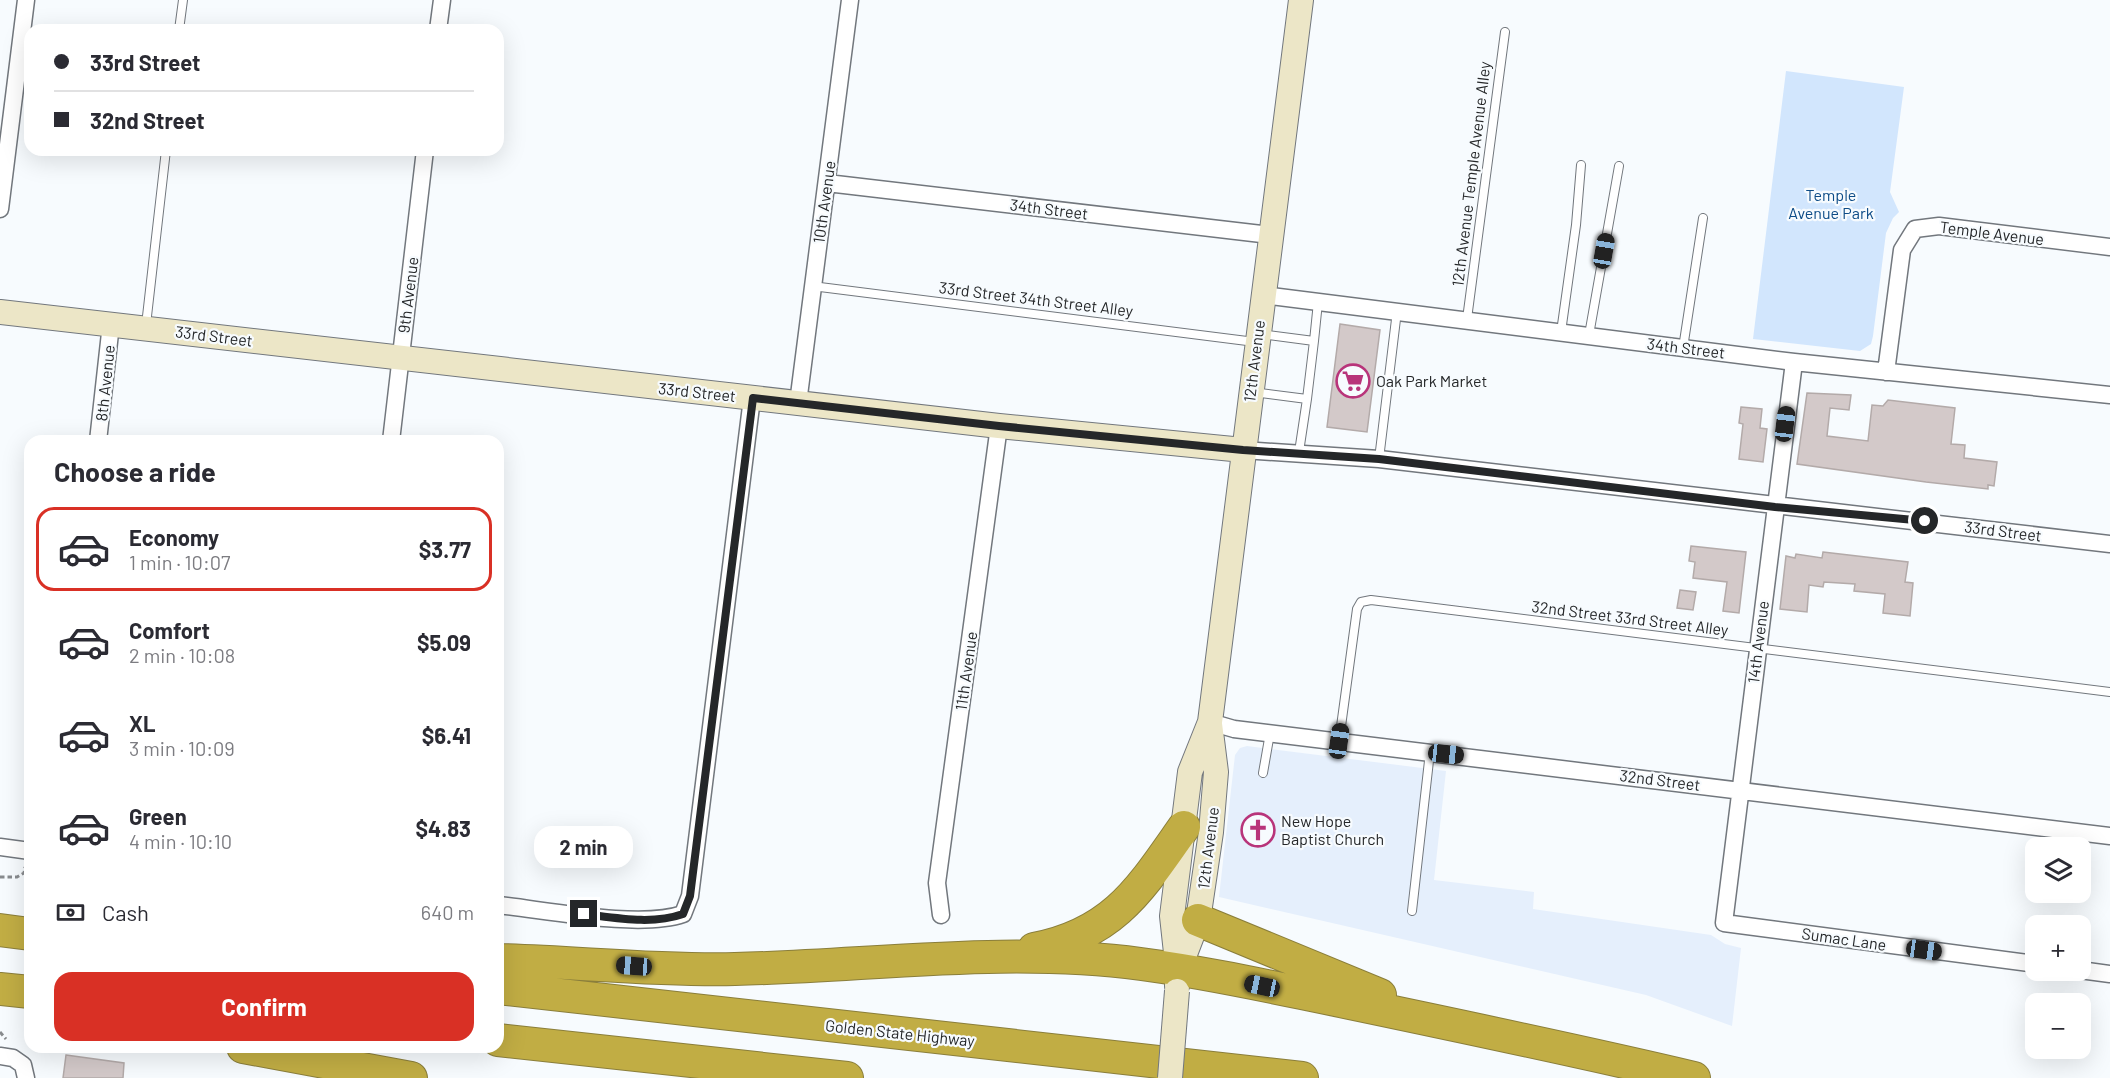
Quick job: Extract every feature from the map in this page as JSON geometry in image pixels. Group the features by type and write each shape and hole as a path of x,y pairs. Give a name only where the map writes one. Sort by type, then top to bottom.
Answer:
{"highway":[{"path":"1001,955 1049,946 1077,937 1103,922 1143,886 1184,827"},
{"path":"1198,920 1222,932 1456,1025"},
{"path":"0,930 24,933"},
{"path":"504,960 676,969 736,969 1001,955 1140,964 1177,981 1456,1025 1694,1078"},
{"path":"0,989 24,991"},
{"name":"Golden State Highway","path":"504,989 1302,1078"},
{"path":"504,1041 847,1078"},
{"path":"276,1053 411,1078"}],"main road":[{"name":"12th Avenue","path":"1177,981 1198,920 1216,772 1210,722 1301,0"},
{"name":"33rd Street","path":"0,312 999,426 1243,450"},
{"name":"12th Avenue","path":"1170,1078 1177,981 1172,916 1190,772 1210,722"}],"street":[{"path":"0,209 26,0"},
{"path":"439,24 442,0"},
{"name":"10th Avenue","path":"798,403 850,0"},
{"name":"9th Avenue","path":"392,435 424,156"},
{"name":"34th Street","path":"827,183 1270,235"},
{"name":"Temple Avenue","path":"1886,372 1902,250 1915,229 1939,226 2110,247"},
{"name":"34th Street","path":"1263,296 1467,319 1794,362 2014,383 2110,395"},
{"name":"8th Avenue","path":"99,435 111,324"},
{"name":"14th Avenue","path":"1724,923 1738,789 1794,362"},
{"path":"504,906 627,919 667,920 683,914 690,896 753,398"},
{"name":"11th Avenue","path":"941,915 937,883 999,426"},
{"name":"33rd Street","path":"1243,450 1379,459 1775,507 1947,524 2110,544"},
{"name":"32nd Street","path":"1210,722 1234,729 2110,836"},
{"path":"0,847 24,850"},
{"name":"Sumac Lane","path":"1724,923 2025,963"},
{"path":"2091,971 2110,974"},
{"path":"0,1056 13,1058 24,1072"}],"lane":[{"path":"180,24 183,0"},
{"name":"12th Avenue Temple Avenue Alley","path":"1467,319 1505,32"},
{"path":"145,328 165,156"},
{"path":"1560,332 1576,225 1581,165"},
{"path":"1589,335 1619,166"},
{"path":"1683,348 1703,218"},
{"name":"33rd Street 34th Street Alley","path":"813,286 1257,338 1314,341"},
{"path":"1299,452 1318,302"},
{"path":"1379,459 1397,311"},
{"path":"1250,392 1307,399"},
{"name":"32nd Street 33rd Street Alley","path":"1339,741 1357,609 1361,602 1371,600 2110,692"},
{"path":"1263,773 1270,733"},
{"path":"1412,911 1430,752"}],"shaded area":[{"path":"1247,746 1446,771 1434,880 1534,892 1533,909 1711,935 1725,944 1741,948 1732,1026 1646,995 1219,897 1235,755 1240,748"}],"green space":[{"name":"Temple Avenue Park","path":"1786,71 1904,87 1890,192 1899,212 1893,218 1886,233 1871,344 1860,351 1753,339"}],"building":[{"path":"1340,324 1380,330 1367,432 1327,427"},
{"path":"1807,393 1851,395 1849,410 1830,408 1827,436 1868,441 1872,405 1883,406 1888,400 1955,408 1951,444 1965,445 1964,458 1997,462 1994,486 1988,485 1988,489 1797,464"},
{"path":"1741,407 1762,409 1760,428 1767,429 1763,462 1739,459 1743,424 1739,423"},
{"path":"1691,546 1746,552 1739,613 1723,611 1727,582 1693,578 1695,562 1689,561"},
{"path":"1823,552 1908,562 1905,582 1913,583 1910,616 1883,613 1885,594 1854,591 1855,584 1824,582 1823,587 1809,585 1807,612 1780,609 1786,556 1795,558 1796,554 1822,558"},
{"path":"1680,590 1696,592 1693,610 1677,608"},
{"path":"66,1055 124,1063 123,1078 63,1078"}],"place":[{"name":"Oak Park Market","path":"1353,381"},
{"name":"New Hope Baptist Church","path":"1258,830"}],"route":[{"path":"584,914 627,919 667,920 683,914 690,896 753,398 999,426 1243,450 1379,459 1775,507 1925,521"}]}
